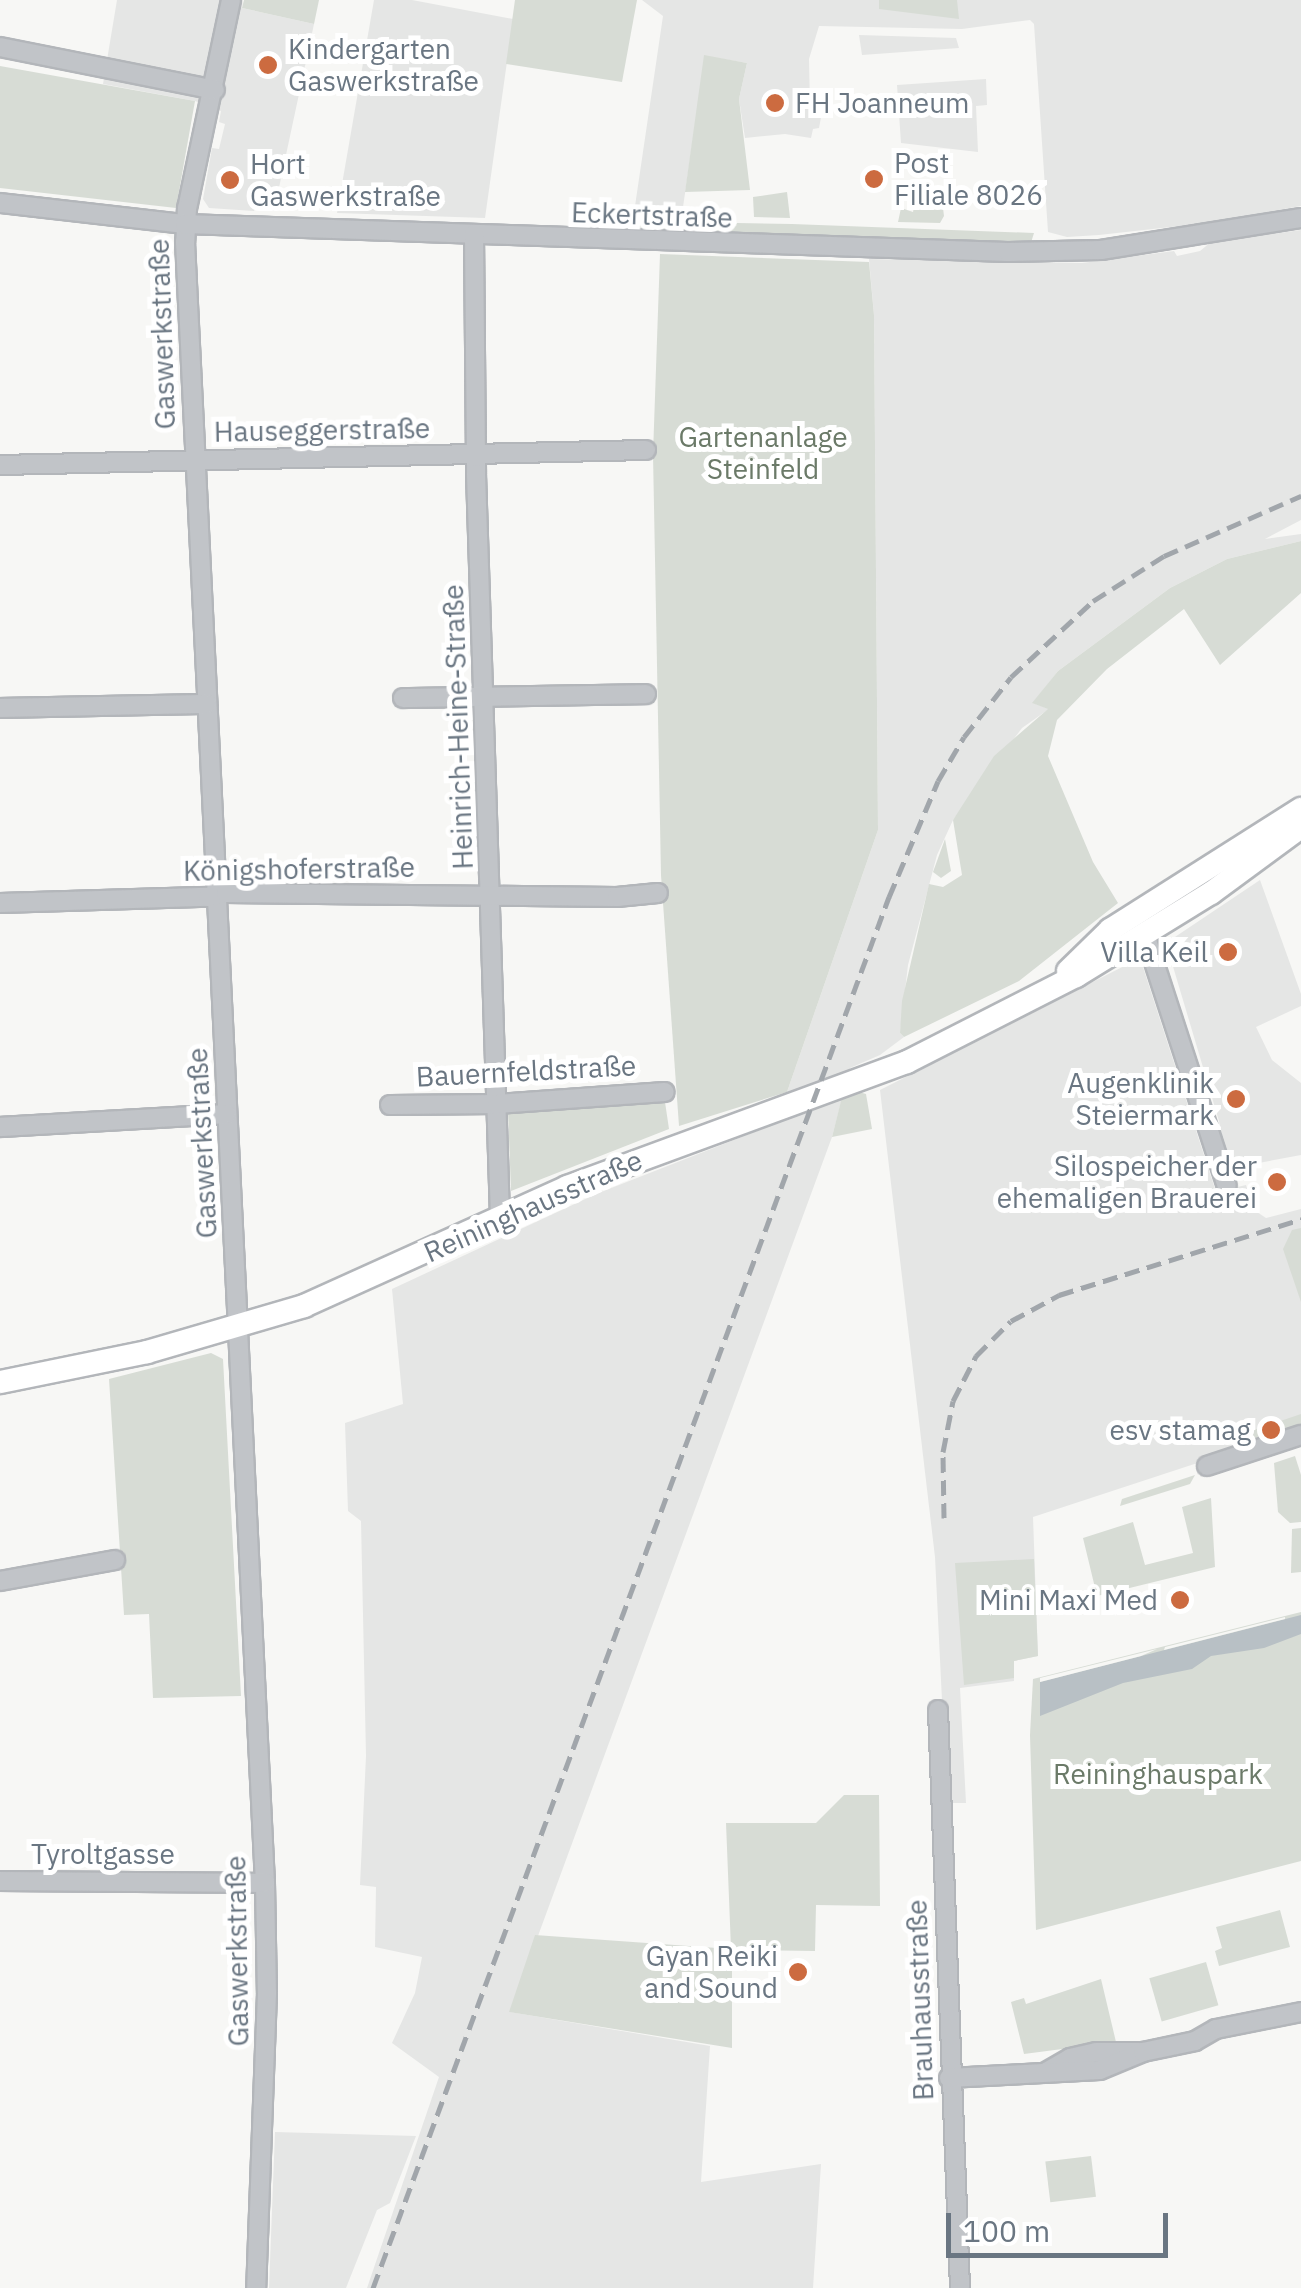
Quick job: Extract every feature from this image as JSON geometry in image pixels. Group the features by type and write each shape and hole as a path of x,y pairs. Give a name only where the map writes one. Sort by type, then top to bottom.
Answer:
{"main road":[{"name":"Reininghausstraße","path":"0,1382 147,1352 346,1292 500,1218 666,1148 907,1062 1052,988 1301,808"},
{"name":"Reininghausstraße","path":"1142,923 1212,893 1301,827"}],"street":[{"name":"Gaswerkstraße","path":"232,0 186,224 265,1883 267,2022 256,2288"},
{"path":"0,47 215,90"},
{"name":"Eckertstraße","path":"0,203 186,224 923,250 1101,250 1301,218"},
{"name":"Heinrich-Heine-Straße","path":"480,235 475,454 500,1218"},
{"name":"Hauseggerstraße","path":"0,465 646,450"},
{"path":"403,698 646,694"},
{"path":"0,708 207,704"},
{"name":"Königshoferstraße","path":"0,904 216,894 658,893"},
{"path":"1142,923 1227,1186"},
{"name":"Bauernfeldstraße","path":"390,1105 497,1104 665,1092"},
{"path":"0,1126 227,1114"},
{"path":"1208,1466 1301,1435"},
{"path":"0,1581 115,1560"},
{"name":"Brauhausstraße","path":"938,1710 949,2078 960,2288"},
{"name":"Tyroltgasse","path":"0,1881 265,1883"},
{"path":"949,2078 1046,2072 1070,2058 1105,2051 1142,2052 1195,2040 1232,2024 1301,2012"}],"shaded area":[{"path":"117,0 243,0 242,8 314,24 274,211 256,206 254,211 209,208 203,199 212,148 219,149 225,124 219,122 221,111 195,101 103,84"},
{"path":"374,0 412,0 513,19 485,218 337,213"},
{"path":"642,0 1301,0 1301,206 1207,223 1099,235 1067,237 1048,232 1034,24 1030,20 962,29 819,26 809,59 810,107 823,107 819,128 813,129 811,138 785,134 745,138 739,99 747,63 705,56 683,207 635,206 663,16"},
{"path":"859,35 956,38 959,48 862,55"},
{"path":"986,79 987,105 976,106 978,152 901,143 897,85"},
{"path":"1301,230 1301,520 1265,539 1301,534 1301,541 1227,559 1170,588 1058,671 1033,703 1049,709 1022,728 953,820 937,855 908,965 900,1033 904,1037 880,1055 850,1068 832,1137 510,2012 710,2046 701,2182 821,2164 813,2288 367,2288 439,2077 392,2043 415,1993 422,1957 375,1947 376,1887 360,1885 366,1756 361,1521 348,1511 345,1423 403,1404 392,1289 596,1194 795,1116 787,1092 878,830 874,315 869,259 1082,263 1174,251 1177,256 1200,251 1211,242"},
{"path":"1260,880 1301,994 1301,1006 1256,1027 1272,1060 1301,1083 1301,1155 1227,1169 1219,1121 1166,943"},
{"path":"1140,958 1216,1192 1246,1185 1254,1210 1266,1218 1301,1209 1301,1429 1033,1517 1038,1656 1014,1661 1014,1681 960,1688 966,1803 947,1803 935,1557 880,1090"},
{"path":"1301,1615 1301,1634 1264,1648 1211,1656 1192,1669 1123,1683 1040,1716 1040,1682"},
{"path":"275,2132 416,2136 390,2203 377,2210 346,2288 269,2288"}],"green space":[{"path":"244,0 319,0 314,24 242,8"},
{"path":"515,0 637,0 622,82 506,64"},
{"path":"879,0 957,0 959,19 879,9"},
{"path":"704,55 747,63 739,99 750,190 685,192"},
{"path":"0,66 195,101 176,208 0,188"},
{"path":"787,192 790,218 754,217 753,197"},
{"path":"914,207 943,208 944,216 940,223 898,222 901,208 913,212"},
{"path":"627,221 1034,233 1030,246 642,235 626,230 622,226"},
{"name":"Gartenanlage Steinfeld","path":"660,254 869,262 874,315 878,830 787,1092 679,1126 661,875 653,454"},
{"path":"1301,541 1301,593 1220,665 1184,609 1107,669 1057,720 1048,756 1093,862 1118,903 1019,981 904,1037 900,1033 902,1001 929,884 943,887 962,875 953,820 994,756 1048,709 1032,703 1058,671 1170,588 1227,559"},
{"path":"945,839 951,871 941,878 933,872"},
{"path":"866,1094 872,1129 832,1137 842,1097"},
{"path":"665,1102 669,1129 511,1191 508,1111"},
{"path":"1301,1228 1301,1302 1283,1249 1292,1230"},
{"path":"211,1353 223,1359 241,1696 153,1698 149,1614 124,1615 109,1379"},
{"name":"esv stamag","path":"1301,1414 1301,1426 1242,1448 1239,1435"},
{"path":"1295,1456 1301,1475 1301,1522 1290,1523 1278,1512 1274,1463"},
{"path":"1195,1475 1190,1484 1120,1506 1122,1499"},
{"path":"1211,1498 1215,1567 1097,1596 1083,1538 1133,1522 1145,1565 1193,1553 1182,1507"},
{"path":"1301,1528 1301,1572 1291,1573 1292,1529"},
{"path":"1034,1559 1038,1656 1014,1661 1014,1678 964,1685 955,1563"},
{"name":"Reininghauspark","path":"1301,1612 1301,1861 1036,1930 1030,1735 1033,1679"},
{"path":"844,1795 879,1795 880,1906 816,1905 815,1951 732,1950 732,2048 509,2012 535,1935 731,1949 726,1823 816,1823"},
{"path":"1280,1910 1290,1947 1219,1966 1215,1951 1222,1948 1216,1927"},
{"path":"1206,1962 1218,2005 1162,2022 1149,1978"},
{"path":"1101,1979 1116,2042 1024,2054 1011,2002 1024,1998 1026,2004"},
{"path":"1091,2156 1096,2197 1050,2202 1045,2162"}],"pier":[{"path":"1285,1619 1164,1650 1165,1647"},
{"path":"1157,1649 1141,1656 1040,1682 1040,1678"}],"railway":[{"path":"373,2288 889,897 938,781 964,737 1011,677 1093,601 1164,556 1301,496"},
{"path":"944,1518 943,1452 953,1401 976,1356 1011,1321 1059,1295 1301,1219"}],"place":[{"name":"Kindergarten Gaswerkstraße","path":"268,65"},
{"name":"FH Joanneum","path":"775,103"},
{"name":"Post Filiale 8026","path":"874,179"},
{"name":"Hort Gaswerkstraße","path":"230,180"},
{"name":"Villa Keil","path":"1228,952"},
{"name":"Augenklinik Steiermark","path":"1236,1099"},
{"name":"Silospeicher der ehemaligen Brauerei","path":"1277,1182"},
{"name":"esv stamag","path":"1271,1430"},
{"name":"Mini Maxi Med","path":"1180,1600"},
{"name":"Gyan Reiki and Sound","path":"798,1972"}]}
